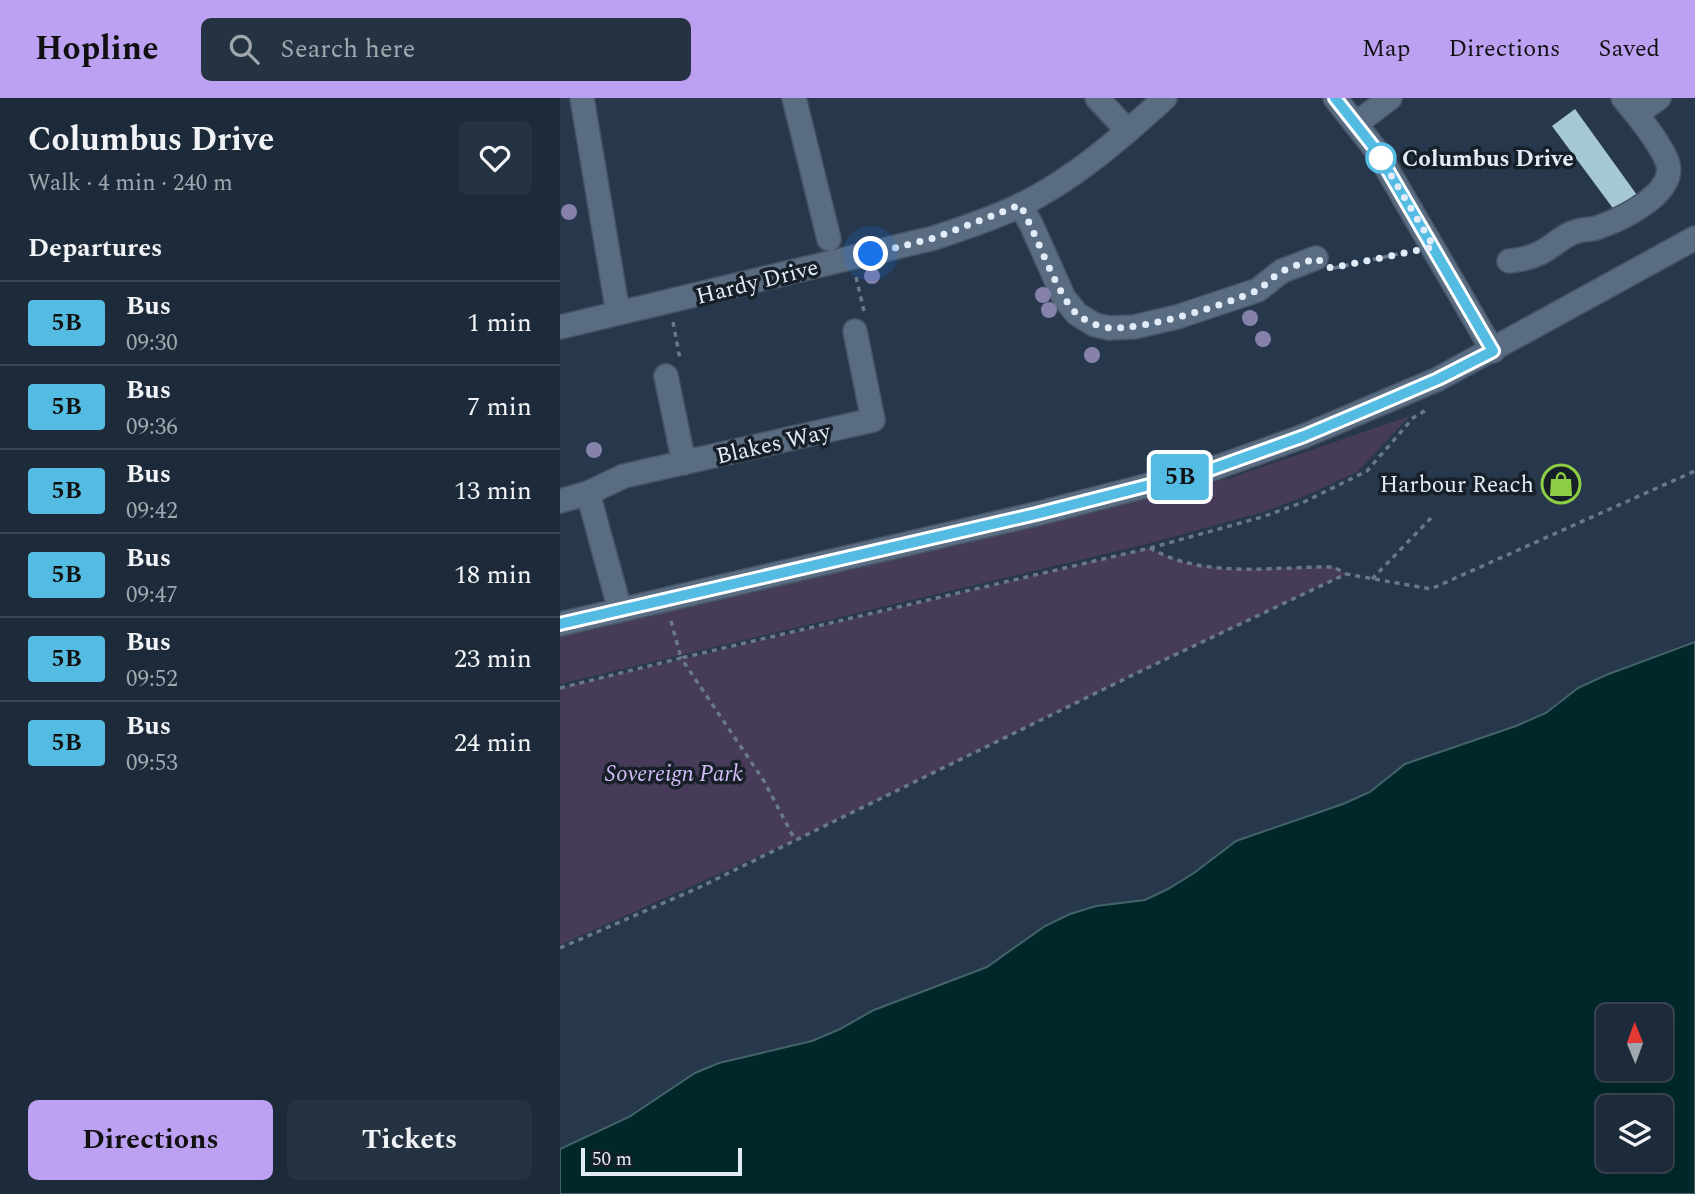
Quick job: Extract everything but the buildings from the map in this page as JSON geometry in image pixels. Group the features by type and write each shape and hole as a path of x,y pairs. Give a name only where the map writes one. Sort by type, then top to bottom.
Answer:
{"street":[{"path":"582,98 618,313"},
{"path":"794,98 829,239"},
{"path":"1097,98 1128,131"},
{"name":"Hardy Drive","path":"560,327 934,238 1020,205 1061,182 1128,131 1165,98"},
{"path":"1335,98 1376,150 1493,351"},
{"path":"1357,123 1390,98"},
{"path":"1509,261 1542,253 1575,231 1597,229 1634,211 1655,195 1666,181 1668,162 1630,106 1659,98"},
{"path":"1020,205 1064,298 1077,314 1095,325 1109,328 1133,327 1177,317 1258,290 1282,271 1316,258"},
{"path":"560,624 1036,514 1212,469 1304,436 1438,379 1695,239"},
{"name":"Blakes Way","path":"560,501 587,493 624,476 873,419 855,331"},
{"path":"666,376 684,463"},
{"path":"587,493 620,610"}],"path":[{"path":"1316,258 1331,268 1434,247"},
{"path":"850,259 865,317 855,331"},
{"path":"666,376 682,368 668,302"},
{"path":"560,688 1150,548 1262,517 1304,502 1367,471 1413,418 1448,396 1438,379"},
{"path":"1150,548 1189,565 1215,569 1334,567 1346,574 1431,589 1695,471"},
{"path":"1372,579 1432,518"},
{"path":"560,948 698,888 1145,669 1346,574"},
{"path":"665,599 681,658 764,782 794,840"}],"green space":[{"path":"1410,416 1357,472 1263,512 1147,544 560,684 560,637 1230,478"},
{"name":"Sovereign Park","path":"1150,548 1171,558 1216,568 1334,567 1346,574 795,840 560,945 560,688"}],"shaded area":[{"path":"1695,642 1695,1194 560,1194 560,1149 629,1117 695,1073 719,1063 812,1041 874,1010 987,967 1045,926 1070,914 1096,906 1145,900 1194,873 1236,841 1370,792 1405,764 1546,713 1578,688"}],"bus line":[{"name":"5B","path":"560,624 1036,514 1212,469 1304,436 1438,379 1493,351 1376,150 1335,98"}],"place":[{"name":"Columbus Drive","path":"1381,158"},
{"name":"Harbour Reach","path":"1561,484"}],"route":[{"path":"871,254 934,238 1020,205 1064,298 1077,314 1095,325 1109,328 1133,327 1177,317 1258,290 1282,271 1316,258 1331,268 1434,247 1376,150 1381,158"}]}
